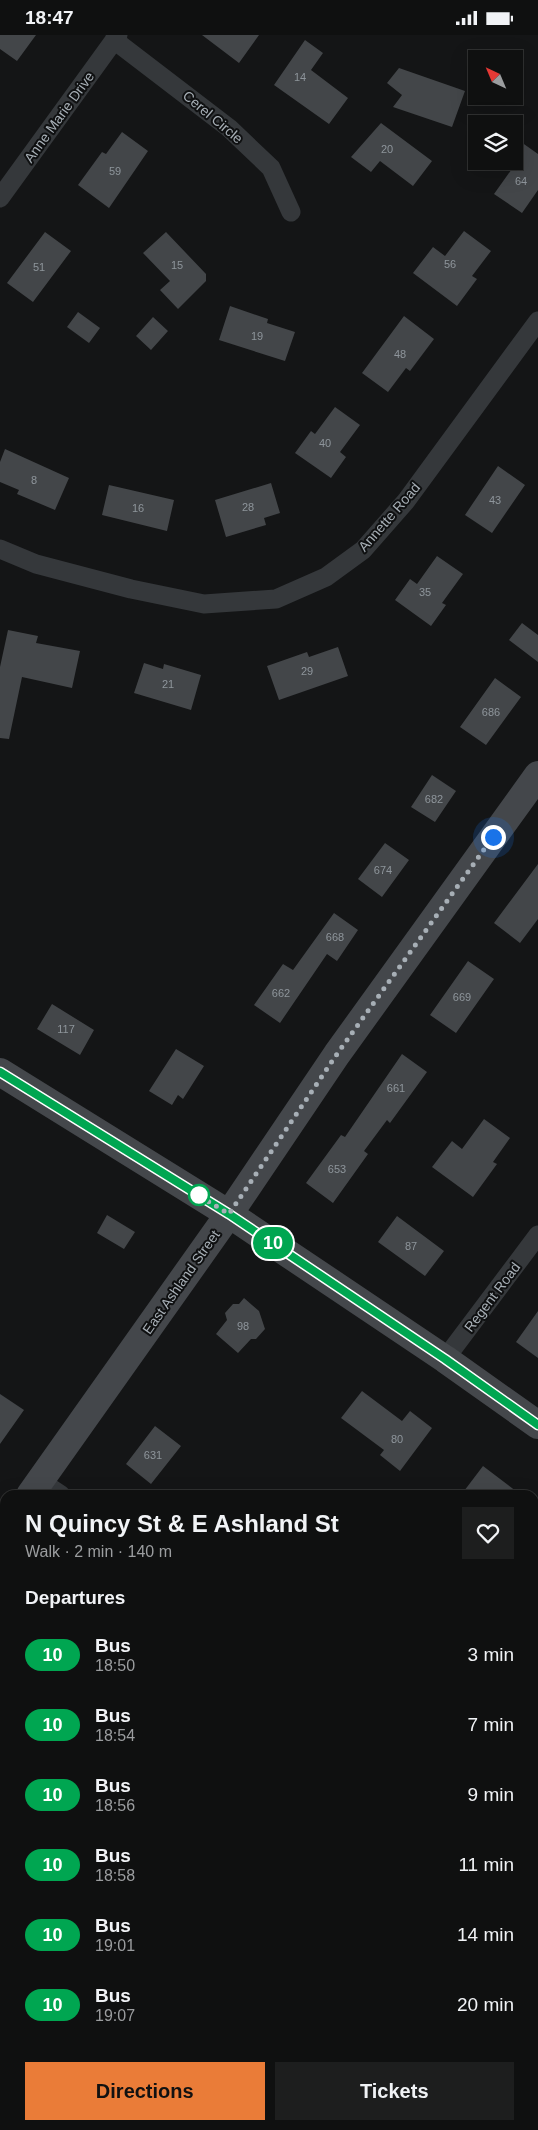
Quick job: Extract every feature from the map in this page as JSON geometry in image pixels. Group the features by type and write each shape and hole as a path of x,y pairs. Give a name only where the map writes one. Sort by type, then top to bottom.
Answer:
{"main road":[{"name":"East Ashland Street","path":"44,1490 337,1054 538,775"},
{"path":"0,1073 229,1214 445,1359 538,1425"}],"street":[{"name":"Anne Marie Drive","path":"0,198 116,37"},
{"name":"Cerel Circle","path":"116,37 230,129 271,168 291,213"},
{"name":"Annette Road","path":"0,549 36,564 132,589 204,604 276,599 326,577 363,550 406,501 538,321"},
{"name":"Regent Road","path":"445,1359 538,1235"}],"building":[{"path":"0,35 36,35 17,61 0,49"},
{"path":"202,35 259,35 239,63"},
{"path":"305,40 323,53 311,70 348,98 329,124 274,85"},
{"path":"399,68 465,91 452,127 393,107 402,95 387,83"},
{"path":"381,123 432,161 413,186 380,161 371,172 351,157"},
{"path":"122,132 148,151 109,208 78,185 102,152 106,154"},
{"path":"523,143 538,154 538,190 522,213 494,194 511,170 523,170"},
{"path":"464,231 491,251 472,276 477,279 457,306 413,273 433,247 445,256"},
{"path":"45,232 71,251 33,302 7,283"},
{"path":"166,232 206,274 206,281 178,309 160,290 170,281 143,253"},
{"path":"230,306 268,319 267,323 295,332 285,361 219,340"},
{"path":"78,312 100,328 89,343 67,327"},
{"path":"404,316 434,339 410,371 406,368 388,392 362,373"},
{"path":"153,317 168,331 151,350 136,336"},
{"path":"335,407 360,425 340,452 346,457 331,478 295,453 311,431 315,434"},
{"path":"5,449 69,478 55,510 17,494 19,490 0,482 0,462"},
{"path":"498,466 525,485 492,533 465,515"},
{"path":"271,483 280,513 264,518 266,525 226,537 215,500"},
{"path":"109,485 174,500 167,531 102,515"},
{"path":"437,556 463,574 442,603 446,605 431,626 395,600 410,579 417,584"},
{"path":"522,623 538,635 538,662 509,640"},
{"path":"8,630 38,636 36,643 80,651 72,688 22,677 9,739 0,738 0,667"},
{"path":"338,647 348,676 279,700 267,666 307,652 309,657"},
{"path":"144,663 163,669 164,664 201,675 191,710 134,693"},
{"path":"495,678 521,697 486,745 460,727"},
{"path":"432,775 456,791 435,822 411,807"},
{"path":"385,843 409,860 382,897 358,879"},
{"path":"538,864 538,919 520,943 494,923"},
{"path":"334,913 358,930 337,961 327,954 280,1023 254,1005 283,964 293,970"},
{"path":"468,961 494,979 456,1033 430,1015"},
{"path":"52,1004 94,1030 80,1055 37,1029"},
{"path":"176,1049 204,1066 183,1099 178,1095 172,1105 149,1091"},
{"path":"402,1054 427,1072 390,1123 387,1120 364,1151 368,1154 333,1203 306,1183 341,1135 345,1137"},
{"path":"484,1119 510,1138 493,1162 497,1164 473,1197 432,1167 452,1141 462,1149"},
{"path":"107,1215 135,1232 124,1249 97,1233"},
{"path":"397,1216 444,1251 425,1276 378,1242"},
{"path":"244,1298 259,1311 265,1329 256,1339 251,1339 238,1353 216,1334 227,1320 225,1313 233,1304 239,1304"},
{"path":"538,1311 538,1358 516,1342"},
{"path":"362,1391 402,1421 410,1411 432,1428 400,1471 380,1455 384,1450 341,1418"},
{"path":"0,1394 24,1410 0,1444"},
{"path":"155,1426 181,1446 151,1484 126,1464"},
{"path":"483,1466 514,1490 465,1490"}],"bus line":[{"name":"10","path":"0,1072 229,1214 445,1359 538,1425"}],"route":[{"path":"199,1195 196,1194 229,1214 337,1054 493,837"}]}
